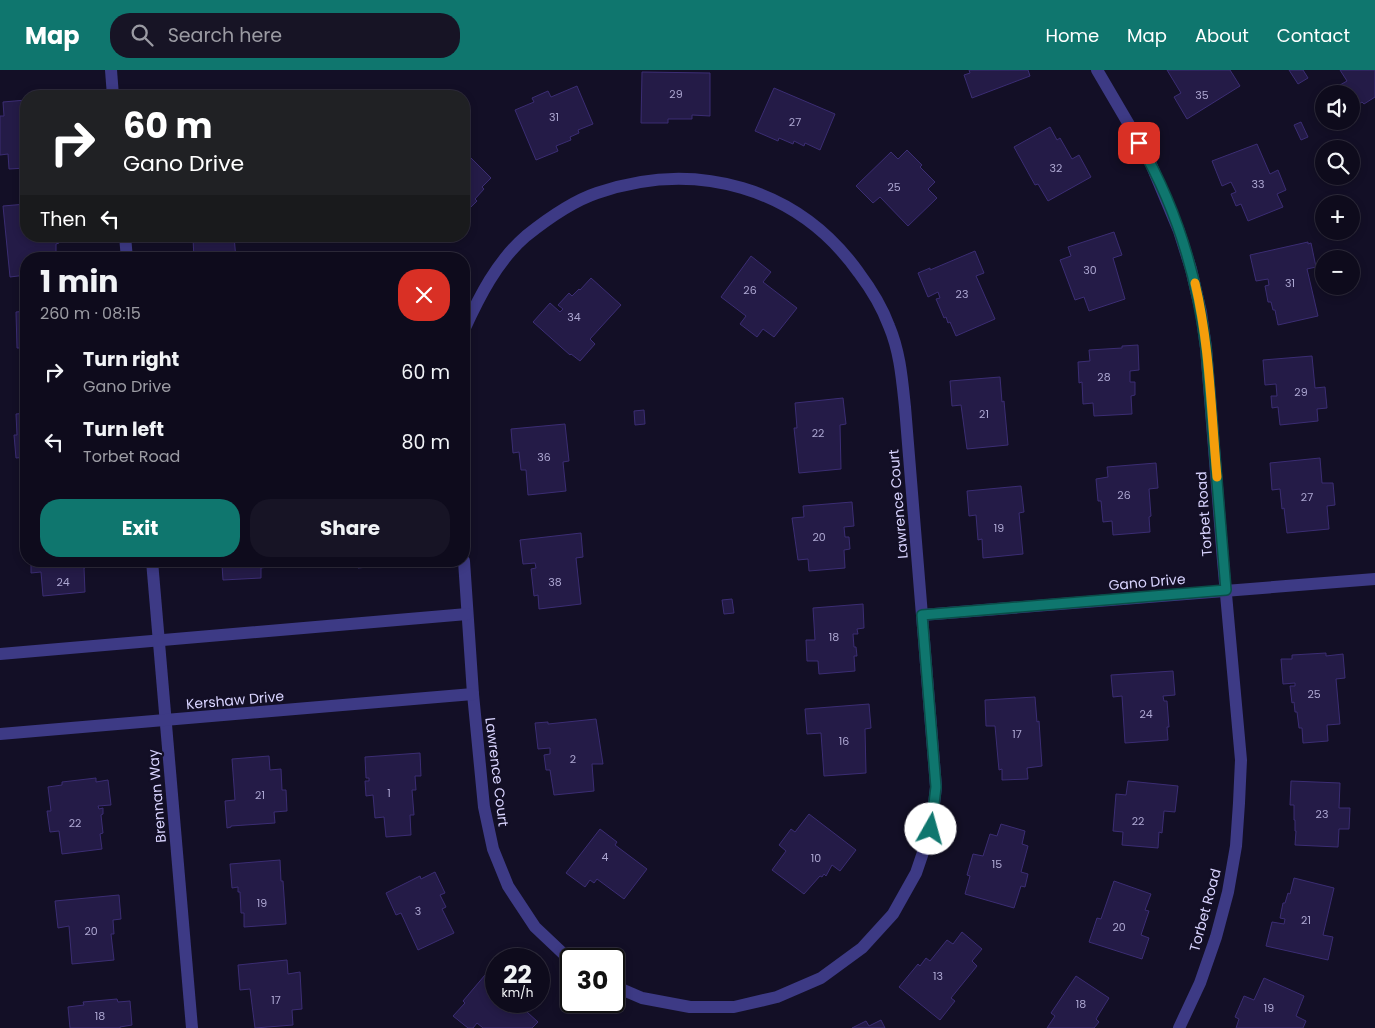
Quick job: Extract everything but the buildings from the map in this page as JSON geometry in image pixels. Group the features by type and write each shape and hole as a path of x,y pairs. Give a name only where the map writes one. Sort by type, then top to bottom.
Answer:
{"street":[{"path":"111,70 113,90"},
{"name":"Torbet Road","path":"1097,70 1148,158 1179,230 1201,312 1206,348 1241,760 1236,846 1228,892 1216,937 1200,983 1179,1028"},
{"name":"Lawrence Court","path":"470,316 477,300 498,267 525,237 557,213 595,193 638,182 684,178 730,184 775,199 816,225 846,255 872,291 889,324 899,356 905,407 936,787 931,829 916,873 893,914 862,948 821,978 777,997 734,1007 690,1007 642,998 625,991"},
{"name":"Brennan Way","path":"153,567 192,1028"},
{"name":"Lawrence Court","path":"464,567 473,694 484,807 496,856 508,886 535,927 560,951"},
{"name":"Gano Drive","path":"922,615 1375,579"},
{"path":"0,654 159,642 467,614"},
{"name":"Kershaw Drive","path":"0,734 473,694"}],"slow traffic":[{"path":"1195,283 1206,348 1217,477"}],"route":[{"path":"931,829 936,787 922,615 1226,590 1206,348 1201,312 1179,230 1148,158 1139,143"}]}
